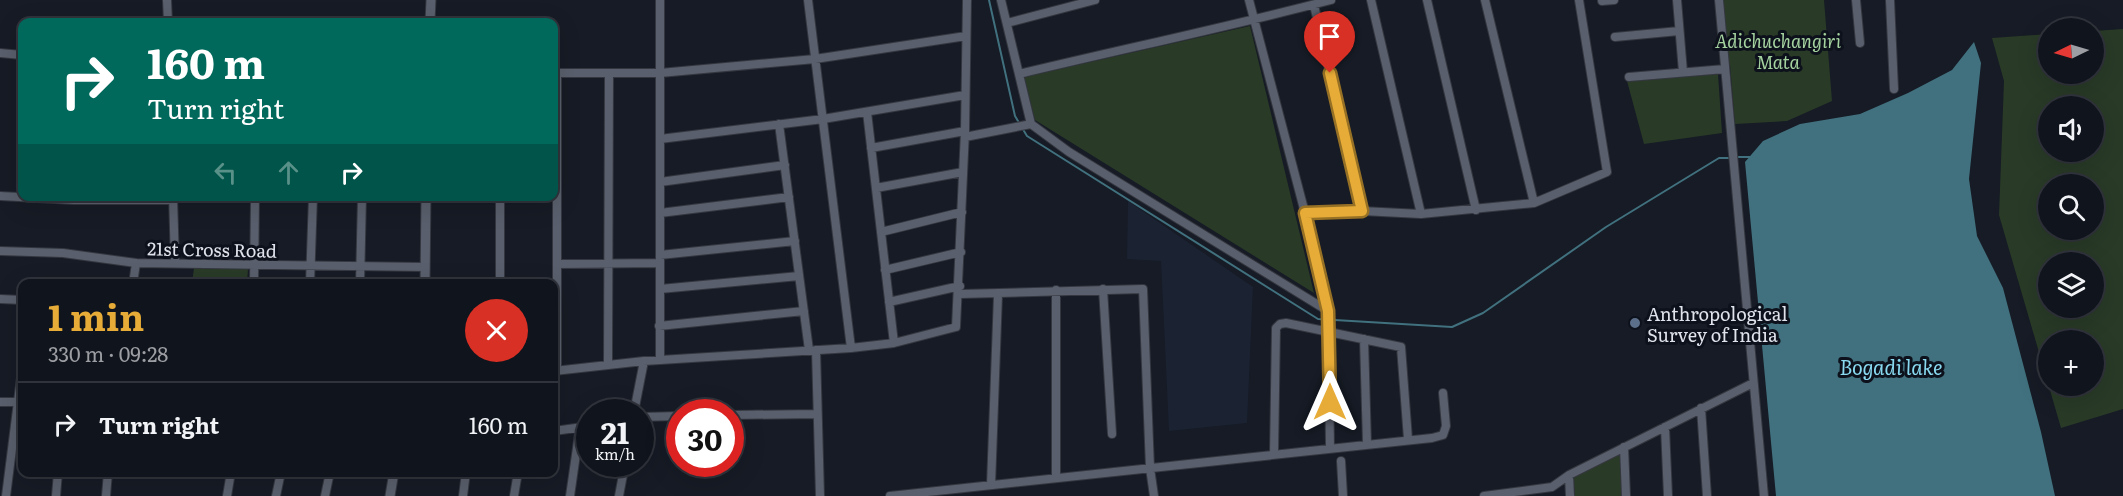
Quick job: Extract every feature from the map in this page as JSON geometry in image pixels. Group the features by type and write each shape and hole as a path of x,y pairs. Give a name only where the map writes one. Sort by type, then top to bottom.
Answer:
{"street":[{"path":"167,0 168,18"},
{"path":"430,18 431,0"},
{"path":"660,0 660,360"},
{"path":"808,0 851,348"},
{"path":"558,371 644,361 851,348 894,343 956,327 960,290 967,0"},
{"path":"1001,0 1031,124 1069,152 1328,314"},
{"path":"1007,23 1095,0"},
{"path":"1249,0 1305,213 1328,314 1330,448"},
{"path":"1019,75 1169,38 1254,21 1331,0"},
{"path":"1371,0 1421,214"},
{"path":"1427,0 1476,210"},
{"path":"1485,0 1534,203"},
{"path":"1305,213 1362,211 1421,214 1534,203 1607,172 1579,0"},
{"path":"1602,1 1614,0"},
{"path":"1677,0 1683,72"},
{"path":"1719,0 1764,496"},
{"path":"1856,0 1860,43"},
{"path":"1890,0 1894,89"},
{"path":"1314,5 1362,211"},
{"path":"1615,37 1679,31"},
{"path":"558,73 660,73 815,59 966,36"},
{"path":"0,54 18,55"},
{"path":"1629,77 1725,69"},
{"path":"608,365 609,73"},
{"path":"660,139 823,119 965,95"},
{"path":"867,112 894,343"},
{"path":"779,124 804,311 812,350 820,496"},
{"path":"871,148 1031,124"},
{"path":"660,182 785,165"},
{"path":"876,188 963,172"},
{"path":"0,196 18,197"},
{"path":"660,213 789,197"},
{"path":"173,201 175,263"},
{"path":"254,279 255,201"},
{"path":"311,279 313,201"},
{"path":"360,279 362,201"},
{"path":"424,279 426,201"},
{"path":"500,201 500,279"},
{"path":"556,201 557,279"},
{"path":"881,232 962,212"},
{"path":"557,264 610,264 795,241"},
{"name":"21st Cross Road","path":"0,251 63,253 136,263 425,267"},
{"path":"885,270 961,252"},
{"path":"134,279 136,263"},
{"path":"660,289 799,276"},
{"path":"889,302 960,290 998,295 1056,290 1143,289 1150,468 1154,496"},
{"path":"1056,290 1056,478"},
{"path":"1102,290 1112,434"},
{"path":"991,485 998,295"},
{"path":"0,298 18,300"},
{"path":"659,326 804,311"},
{"path":"1275,454 1276,328 1286,323 1329,330 1401,347 1408,440"},
{"path":"1364,339 1367,444"},
{"path":"637,399 644,361"},
{"path":"1484,496 1552,487 1569,475 1753,383"},
{"path":"890,496 1443,435 1446,426 1443,393"},
{"path":"0,402 18,402"},
{"path":"1701,408 1707,496"},
{"path":"744,415 817,414"},
{"path":"6,496 18,415"},
{"path":"1665,427 1668,496"},
{"path":"558,430 576,428"},
{"path":"1624,447 1626,496"},
{"path":"570,496 576,455"},
{"path":"1341,461 1343,496"},
{"path":"1569,475 1570,496"},
{"path":"56,496 58,477"},
{"path":"106,496 108,477"},
{"path":"227,496 230,477"},
{"path":"276,496 279,477"},
{"path":"325,496 329,477"},
{"path":"390,496 393,477"},
{"path":"463,496 465,477"},
{"path":"514,496 517,477"},
{"path":"619,496 623,477"}],"shaded area":[{"path":"1128,201 1253,287 1247,423 1169,431 1161,261 1127,259"}],"green space":[{"name":"Adichuchangiri Mata","path":"1719,0 1824,0 1832,101 1787,121 1735,124 1730,65 1725,65"},
{"path":"1250,26 1314,293 1035,120 1024,77"},
{"path":"2123,29 2123,409 2061,428 2052,396 2104,396 2104,330 2038,330 2038,349 1999,215 2004,81 1992,38 2038,35 2038,84 2104,84 2104,30"},
{"path":"1718,74 1722,133 1644,144 1627,81"},
{"path":"194,268 248,269 247,279 193,279"},
{"path":"1621,451 1624,496 1575,496 1573,475"}],"water":[{"name":"Bogadi lake","path":"1974,42 1981,63 1969,179 1977,236 2003,288 2041,432 2055,496 1776,496 1745,162 1763,141 1800,124 1860,114 1952,70"}],"waterway":[{"path":"989,0 1015,116 1027,136 1318,319 1452,327 1483,313 1606,227 1719,158 1731,158"},
{"path":"1736,157 1752,157"}],"place":[{"name":"Anthropological Survey of India","path":"1635,323"}],"route":[{"path":"1330,73 1362,211 1305,213 1328,311 1330,402"}]}
